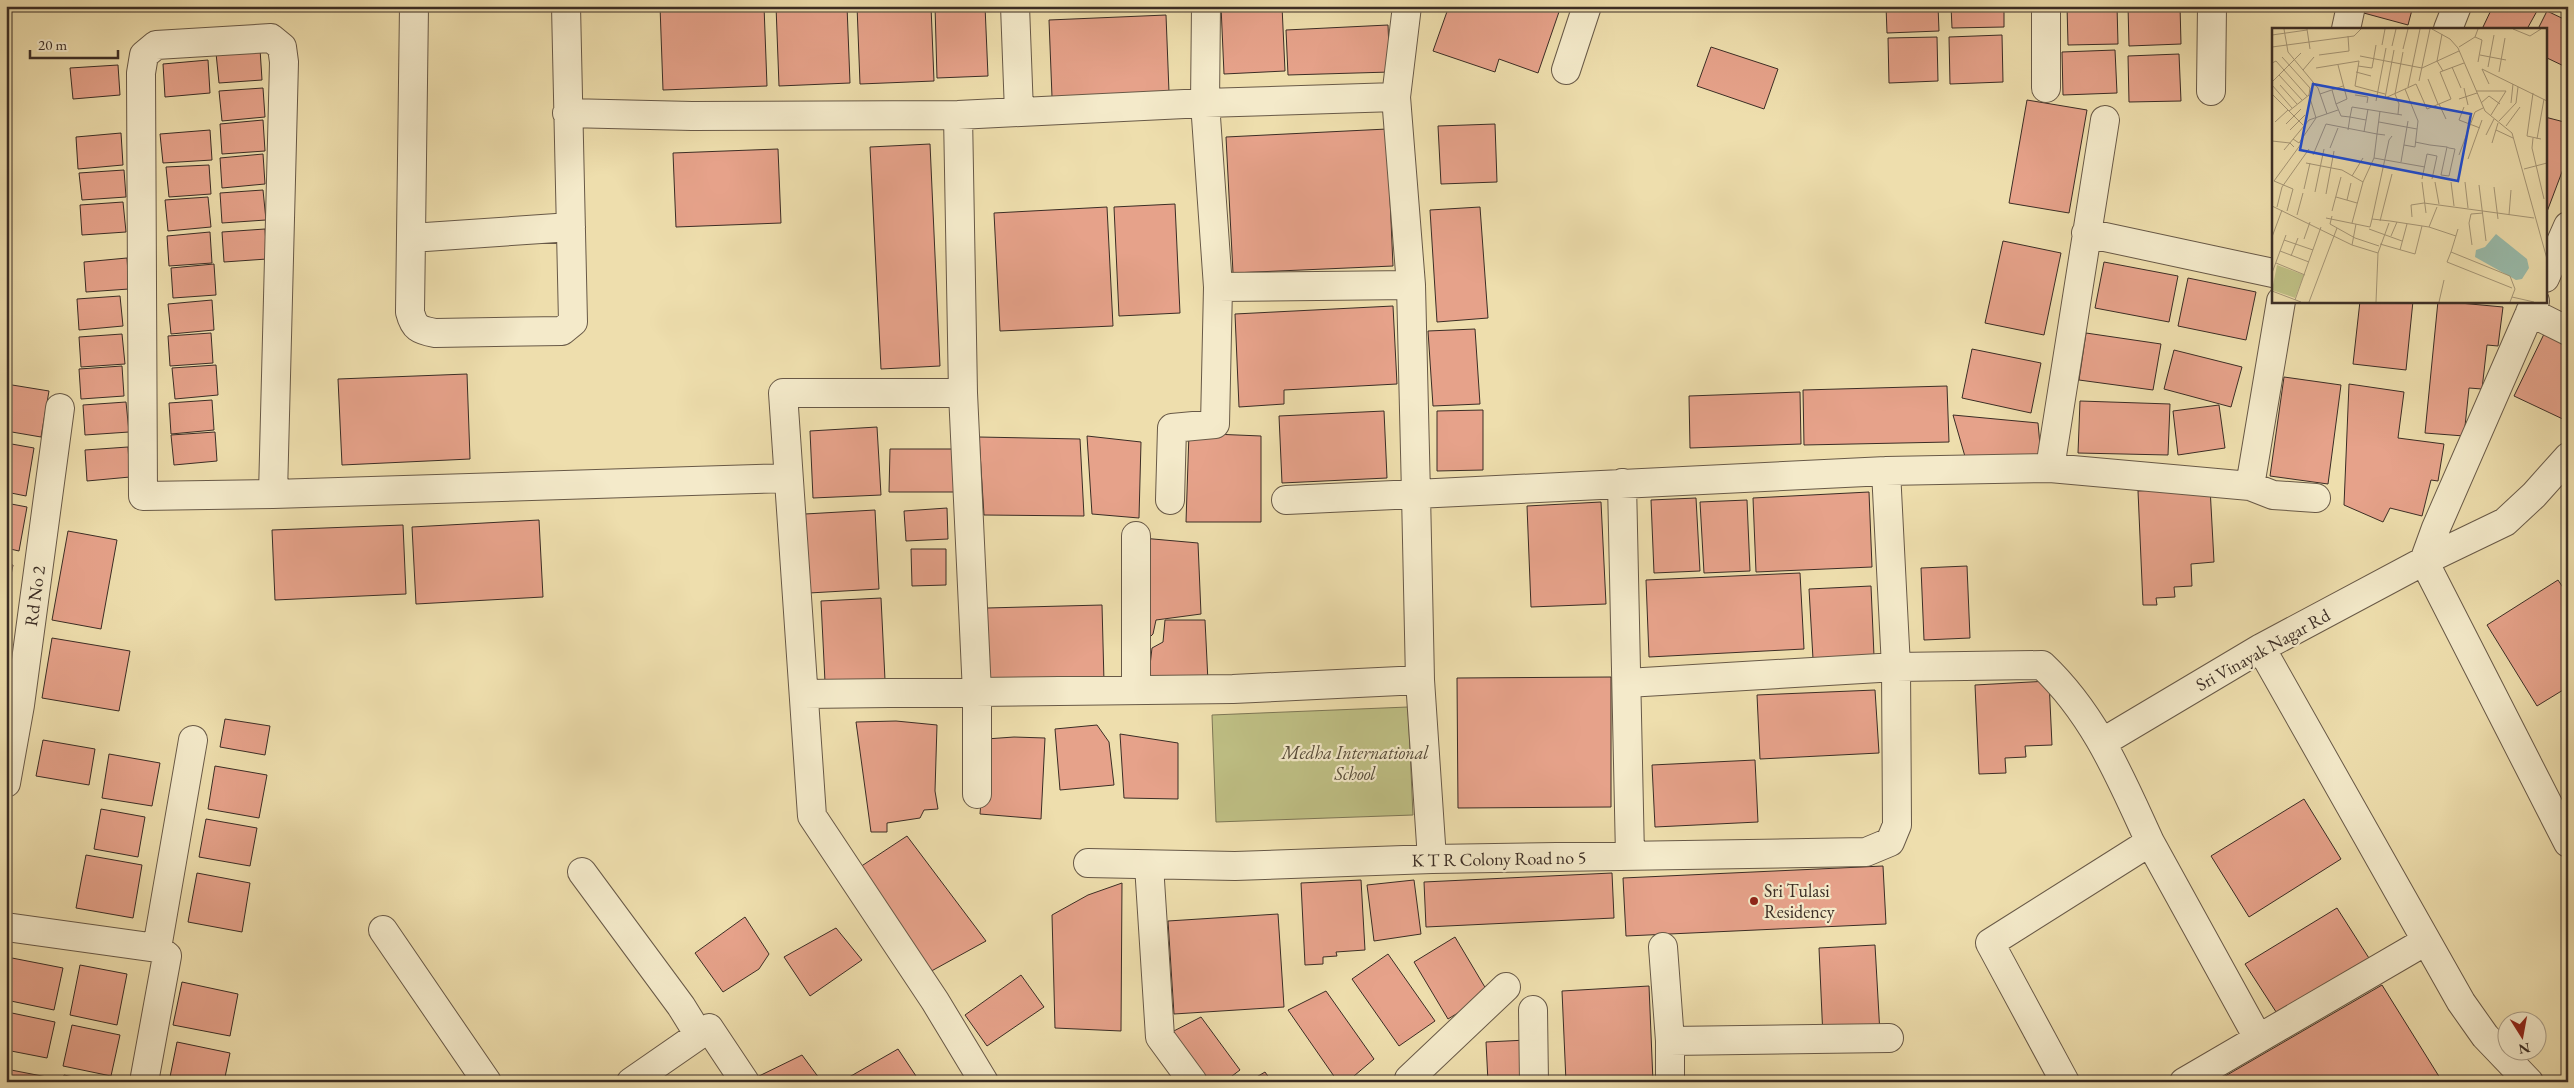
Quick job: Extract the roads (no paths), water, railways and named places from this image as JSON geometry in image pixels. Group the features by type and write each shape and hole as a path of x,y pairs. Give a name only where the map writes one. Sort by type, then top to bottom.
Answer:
{"street":[{"path":"414,6 410,312 413,325 418,330 435,333 562,331 573,322 566,6"},
{"path":"1015,6 1019,112"},
{"path":"1170,500 1172,428 1215,424 1218,287 1205,102 1206,6"},
{"path":"1407,6 1396,97 1411,284 1420,680 1432,859"},
{"path":"1566,70 1587,6"},
{"path":"2046,6 2046,88"},
{"path":"2211,91 2212,6"},
{"path":"2346,28 2351,6"},
{"path":"2448,28 2457,6"},
{"path":"273,494 284,62 282,47 271,38 156,45 144,55 141,73 144,496 273,494 788,478"},
{"path":"567,113 692,116 958,115 1205,102 1396,97"},
{"path":"958,115 963,393 978,694 978,794"},
{"path":"2050,468 2105,120"},
{"path":"2546,276 2568,226"},
{"path":"411,238 571,227"},
{"path":"2086,233 2272,273"},
{"path":"1218,287 1411,284"},
{"path":"2250,486 2281,302"},
{"path":"2568,332 2533,307 2436,528 2424,561 2568,843"},
{"path":"963,393 783,393 812,816 935,1001 984,1082"},
{"name":"Rd No 2","path":"6,783 20,705 60,408"},
{"name":"Sri Vinayak Nagar Rd","path":"2103,742 2261,648 2424,561 2505,522 2534,495 2568,457"},
{"path":"1286,500 1886,471 2050,468 2250,486 2273,495 2316,498"},
{"path":"1886,471 1896,667"},
{"path":"1622,483 1630,856"},
{"path":"1136,536 1136,690"},
{"path":"2261,648 2461,1002 2485,1036 2529,1082"},
{"path":"1627,683 1896,667 2042,665 2059,682 2103,742 2150,842 2258,1038"},
{"name":"K T R Colony Road no 5","path":"1088,863 1234,866 1432,859 1866,852 1890,842 1897,826 1896,667"},
{"path":"804,694 978,694 1233,689 1420,680"},
{"path":"158,948 193,740"},
{"path":"2065,1082 1990,942 2150,842"},
{"path":"1150,865 1160,1037 1193,1082"},
{"path":"582,872 681,1006 699,1035"},
{"path":"6,927 158,948 167,956 144,1082"},
{"path":"383,930 487,1082"},
{"path":"2184,1082 2426,941"},
{"path":"1663,948 1670,1040 1670,1082"},
{"path":"1407,1081 1506,986"},
{"path":"1533,1010 1534,1082"},
{"path":"631,1082 710,1028 745,1082"},
{"path":"1670,1040 1889,1038"}],"place":[{"name":"Sri Tulasi Residency","path":"1754,901"}],"park label":[{"name":"Medha International School","path":"1355,763"}]}
